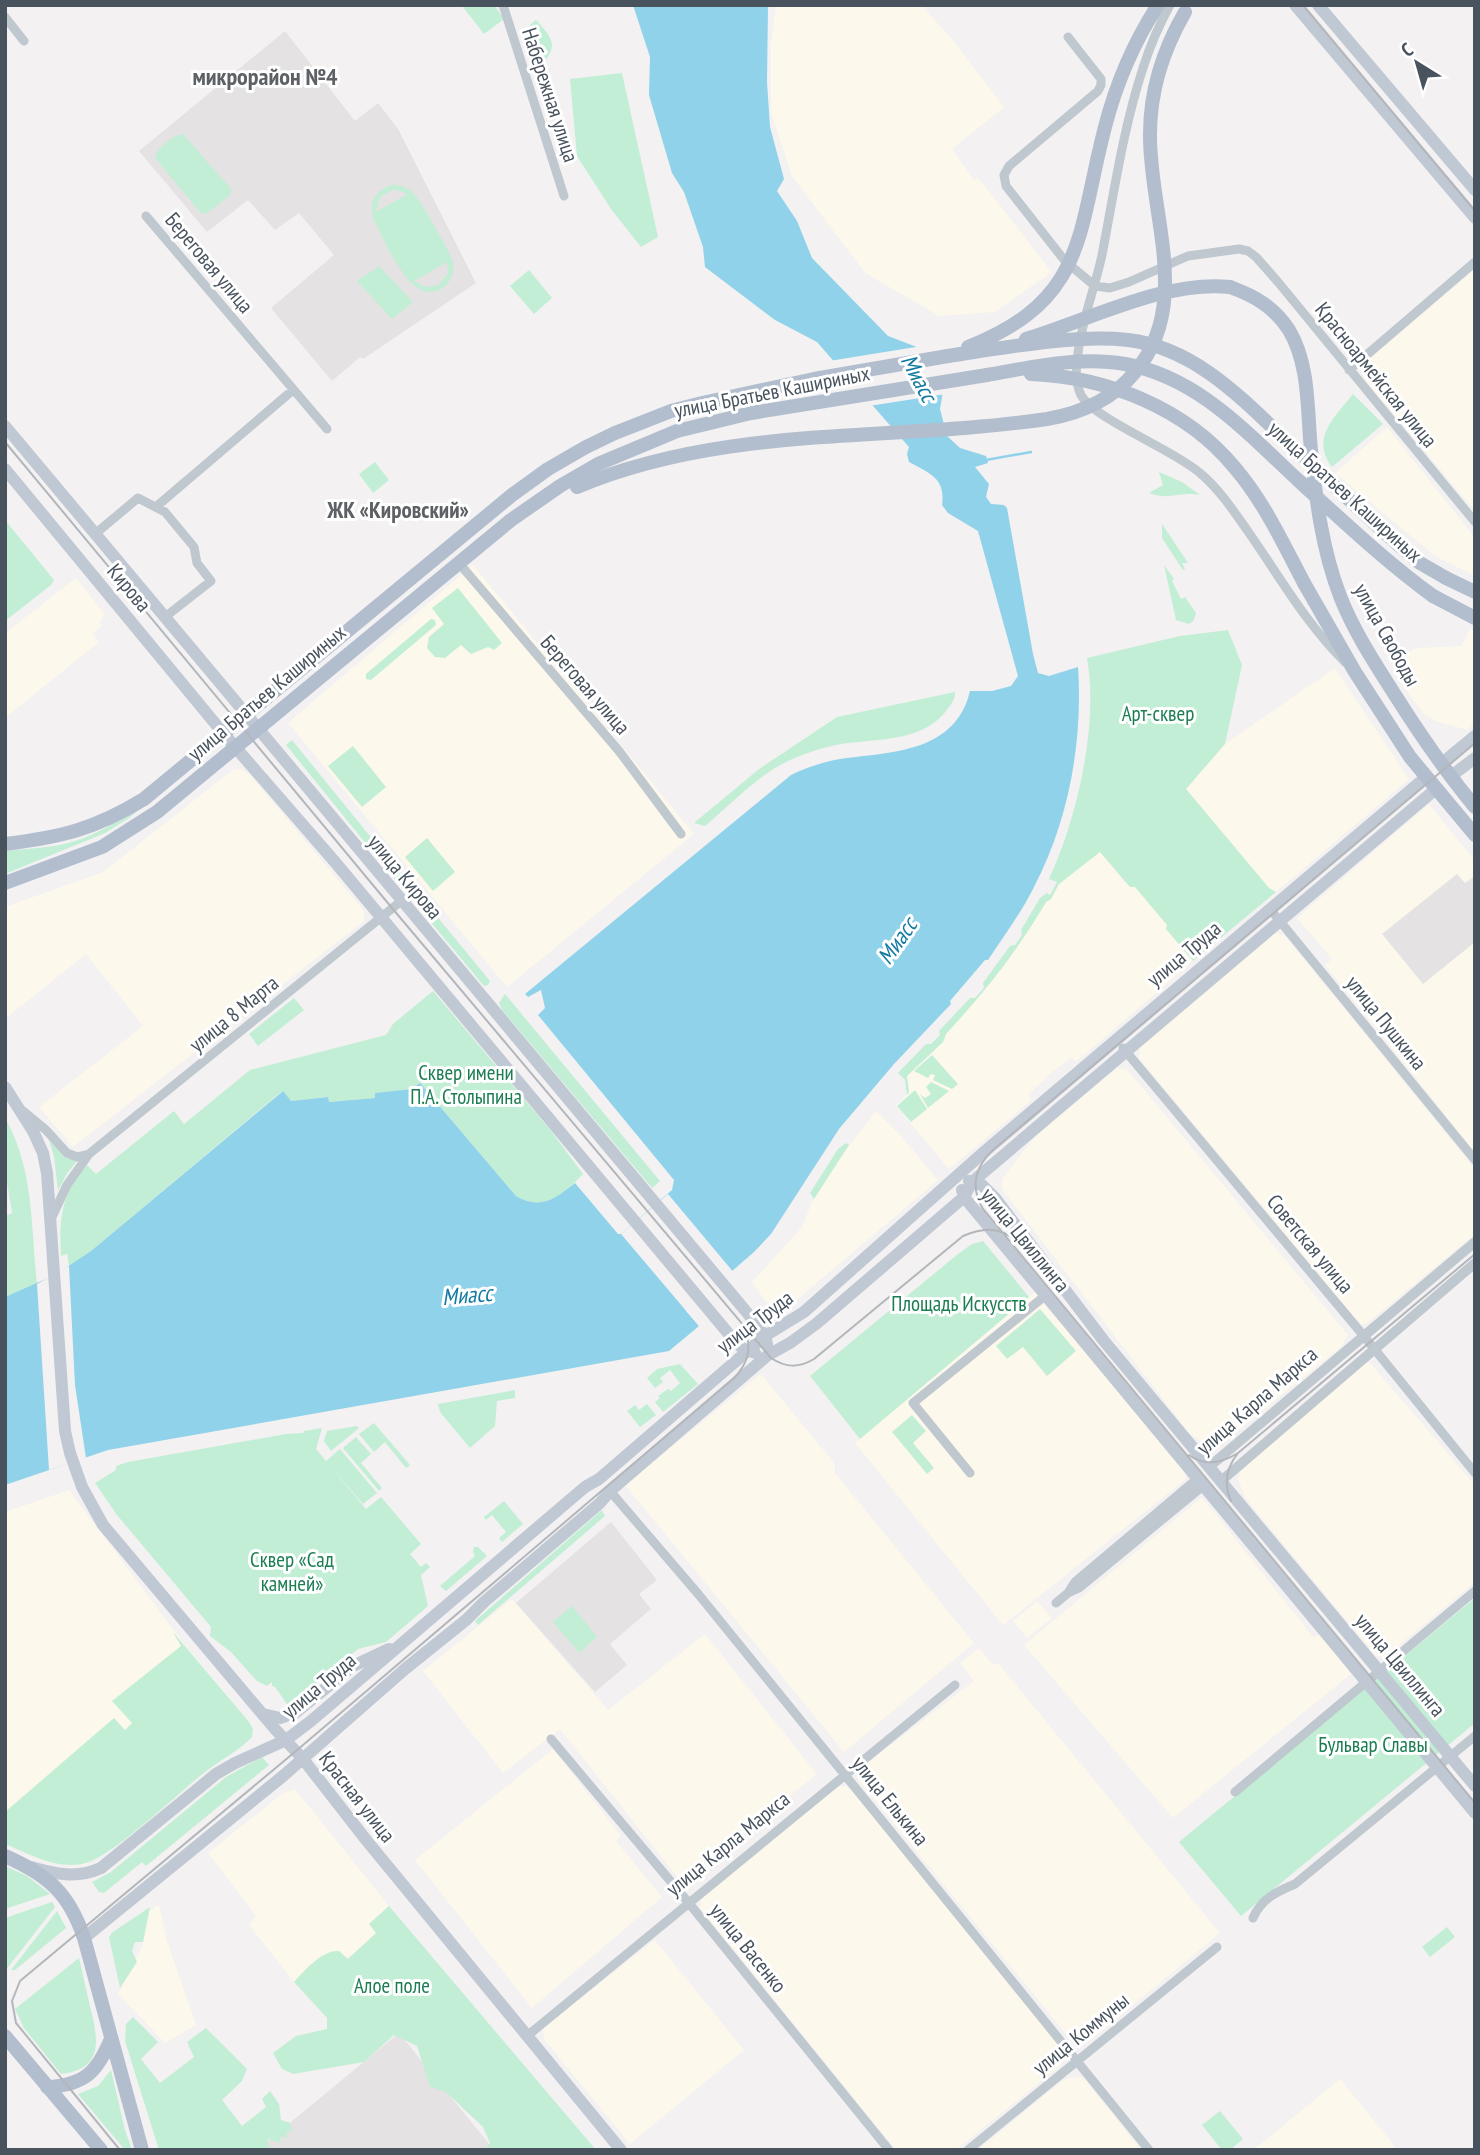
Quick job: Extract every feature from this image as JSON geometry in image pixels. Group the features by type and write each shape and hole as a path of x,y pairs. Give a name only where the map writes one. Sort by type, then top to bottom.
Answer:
{"main road":[{"path":"948,356 994,337 1024,320 1048,296 1065,273 1084,223 1114,95 1133,48 1158,5"},
{"path":"1295,5 1475,218"},
{"path":"1318,5 1475,190"},
{"path":"577,481 713,448 1047,419 1077,412 1114,392 1129,379 1149,353 1163,315 1165,274 1151,164 1150,130 1158,71 1165,50 1187,8"},
{"path":"1366,87 1379,76"},
{"name":"улица Свободы","path":"991,350 1168,292 1204,285 1230,287 1269,305 1294,340 1304,381 1319,516 1328,563 1348,615 1370,657 1450,777 1475,807"},
{"name":"улица Братьев Кашириных","path":"5,844 53,838 86,829 116,816 144,799 512,495 566,458 643,421 702,403 814,379 948,356 1102,339 1141,343 1178,355 1231,389 1420,563 1475,592"},
{"name":"улица Братьев Кашириных","path":"5,883 102,847 133,830 458,562 530,506 649,441 707,422 791,405 1065,363 1100,361 1147,369 1184,384 1230,417 1360,537 1433,596 1475,618"},
{"name":"улица Свободы","path":"987,374 1044,374 1102,385 1154,404 1184,422 1221,452 1249,485 1266,512 1355,672 1410,757 1475,835"},
{"name":"улица Кирова","path":"5,426 765,1336"},
{"name":"Кирова","path":"5,469 223,733"},
{"name":"улица Кирова","path":"223,733 381,917 737,1343 767,1356"},
{"name":"улица Труда","path":"27,1866 72,1875 101,1868 210,1779 235,1763 286,1740 585,1487 599,1479 765,1336 804,1312 1116,1039 1475,736"},
{"name":"улица Труда","path":"84,1938 303,1759 767,1356 816,1324 964,1197 972,1182 1475,758"},
{"name":"Красная улица","path":"5,1087 20,1108 43,1153 47,1173 66,1438 87,1499 103,1525 303,1759 621,2150"},
{"name":"улица Цвиллинга","path":"957,1176 982,1185 995,1198 1104,1341 1475,1786"},
{"name":"улица Цвиллинга","path":"957,1176 964,1197 1475,1813"},
{"path":"765,1336 767,1356"},
{"name":"улица Карла Маркса","path":"1200,1483 1209,1467"},
{"name":"улица Елькина","path":"599,1479 610,1491"},
{"name":"улица Карла Маркса","path":"1200,1483 1221,1481"},
{"path":"235,1763 254,1751 264,1740 267,1729 264,1714 280,1718 295,1713 353,1666 399,1645"},
{"path":"5,1856 27,1866 49,1881 66,1899 84,1938 142,2150"},
{"path":"5,2036 101,2150"},
{"path":"47,2087 62,2086 90,2075 101,2062 111,2039"}],"street":[{"name":"Набережная улица","path":"503,5 564,196"},
{"path":"1170,5 1140,77 1078,352 1076,373 1080,394 1087,403 1106,417 1174,454 1208,480 1241,520 1317,630 1355,672"},
{"path":"5,18 24,41"},
{"path":"1068,37 1101,79 1101,85 1098,91 1009,166 1004,175 1006,186 1059,253 1095,286"},
{"name":"Береговая улица","path":"146,216 327,429"},
{"name":"Красноармейская улица","path":"1095,286 1110,288 1129,282 1188,256 1239,249 1248,251 1266,267 1475,522"},
{"path":"1349,370 1475,262"},
{"path":"157,506 293,390"},
{"path":"95,534 138,498 165,512 194,547 197,563 211,581 164,617"},
{"name":"Береговая улица","path":"458,562 619,751 681,834"},
{"name":"улица 8 Марта","path":"51,1219 66,1185 89,1154 400,902"},
{"name":"улица Пушкина","path":"1270,909 1475,1160"},
{"name":"Советская улица","path":"1116,1039 1475,1473"},
{"path":"20,1108 67,1153 77,1157 89,1154"},
{"name":"улица Карла Маркса","path":"1209,1467 1475,1242"},
{"name":"улица Карла Маркса","path":"1221,1481 1475,1263"},
{"path":"971,1473 913,1403 1046,1294"},
{"name":"улица Карла Маркса","path":"1056,1603 1079,1588 1200,1483"},
{"name":"улица Елькина","path":"610,1491 699,1595 1149,2150"},
{"path":"1235,1792 1365,1680 1475,1591"},
{"name":"улица Карла Маркса","path":"527,2036 955,1685"},
{"path":"1253,1918 1258,1906 1274,1894 1295,1884 1475,1737"},
{"name":"улица Васенко","path":"551,1739 688,1902 889,2150"},
{"name":"улица Коммуны","path":"968,2150 1217,1947"}],"shaded area":[{"path":"776,5 921,5 952,39 1004,107 952,149 974,180 978,178 984,185 1052,272 995,312 939,316 865,273 792,176 771,112 771,41"},
{"path":"285,31 355,121 378,103 398,129 476,283 363,359 360,357 332,381 271,308 334,255 299,213 275,230 248,200 207,232 139,151"},
{"path":"1475,269 1475,511 1364,379 1363,369 1367,361"},
{"path":"1387,427 1475,538 1475,576 1435,556 1335,473"},
{"path":"473,565 694,834 507,987 288,723"},
{"path":"76,578 105,615 99,622 102,626 92,634 99,642 5,718 5,633"},
{"path":"1470,629 1475,631 1475,723 1467,730 1435,721 1424,714 1397,678 1394,658 1417,648 1461,646"},
{"path":"1335,668 1409,779 1276,892 1269,888 1186,789 1225,744"},
{"path":"242,769 251,776 364,911 364,921 73,1147 39,1107 143,1026 86,954 5,1019 5,907 103,872 233,770"},
{"path":"1429,804 1475,861 1475,876 1465,883 1457,874 1423,984 1475,942 1475,1152 1325,965 1332,959 1297,918"},
{"path":"1101,851 1124,882 1135,887 1168,925 1167,930 1193,961 1076,1062 1071,1058 1052,1072 1028,1095 1032,1100 949,1169 896,1106 909,1092 907,1076 943,1042 946,1034 1003,968 1057,882"},
{"path":"1457,874 1465,883 1475,876 1475,942 1423,984 1382,934"},
{"path":"1277,933 1285,936 1475,1169 1475,1234 1366,1324 1361,1324 1356,1319 1139,1058 1140,1046 1270,936"},
{"path":"1117,1068 1126,1069 1131,1074 1348,1335 1342,1346 1227,1440 1204,1443 1189,1433 1002,1189 1002,1179 1037,1134"},
{"path":"876,1111 938,1180 780,1314 766,1302 752,1282 802,1227 811,1204 836,1163"},
{"path":"1036,1291 1184,1469 1186,1479 1003,1625 855,1443"},
{"path":"1364,1363 1370,1363 1475,1485 1475,1582 1386,1656 1381,1657 1376,1656 1251,1505 1238,1479 1243,1465"},
{"path":"761,1374 835,1464 835,1473 974,1643 844,1752 625,1485"},
{"path":"69,1490 184,1644 248,1721 253,1733 248,1741 207,1770 110,1850 86,1864 75,1865 46,1862 5,1844 5,1512"},
{"path":"1202,1497 1313,1637 1321,1635 1351,1674 1173,1818 1024,1645"},
{"path":"611,1522 657,1580 639,1594 651,1609 610,1644 627,1665 595,1692 516,1603"},
{"path":"512,1599 608,1710 705,1634 817,1774 682,1883 560,1729 503,1773 423,1671"},
{"path":"1037,1601 1052,1618 1027,1638 1013,1621"},
{"path":"979,1648 993,1665 998,1663 1220,1933 1093,2038 1081,2044 1071,2040 858,1780 857,1775 861,1768 974,1681 960,1663"},
{"path":"553,1749 621,1836 616,1841 662,1897 532,2008 415,1860"},
{"path":"838,1786 846,1786 851,1790 1062,2048 1064,2059 1061,2065 956,2150 896,2150 700,1908 704,1896"},
{"path":"295,1789 389,1906 369,1924 377,1933 347,1959 307,1969 294,1982 249,1925 256,1916 208,1853 283,1793"},
{"path":"159,1905 167,1941 196,2025 165,2043 118,1994 143,1945 149,1911"},
{"path":"655,1940 744,2050 630,2144 544,2039 543,2031 545,2026"},
{"path":"399,2033 494,2150 257,2150"},
{"path":"1079,2076 1086,2081 1141,2150 978,2150 1063,2080"},
{"path":"1340,2079 1398,2150 1253,2150 1273,2134"}],"green space":[{"path":"494,5 504,19 484,34 463,7"},
{"path":"536,20 549,36 552,45 543,63 530,25"},
{"path":"622,73 658,237 641,247 611,209 577,156 570,79"},
{"path":"183,134 231,189 230,195 206,214 200,212 155,158 166,143"},
{"path":"398,185 410,190 434,226 453,262 452,276 444,287 432,292 421,290 411,282 393,257 372,215 374,199 386,188","holes":["394,189 408,194 376,212 380,197","447,262 448,274 438,285 425,287 414,281"]},
{"path":"379,266 413,302 392,319 357,281"},
{"path":"529,270 552,298 534,314 510,286"},
{"path":"1353,394 1383,424 1332,467 1323,447 1324,437"},
{"path":"375,462 389,480 373,493 359,474"},
{"path":"1159,472 1182,482 1200,495 1163,496 1149,493 1163,485"},
{"path":"5,520 54,580 5,621"},
{"path":"1162,524 1188,563 1182,563 1185,569 1183,570 1162,538"},
{"path":"1164,565 1174,579 1172,581 1181,599 1185,597 1196,613 1189,624 1176,620"},
{"path":"458,588 502,643 494,650 488,647 471,654 461,645 445,658 435,657 427,648 429,637 444,624 432,608"},
{"path":"431,619 435,620 436,625 371,680 366,679 366,674"},
{"name":"Арт-сквер","path":"1228,630 1242,665 1225,744 1186,789 1269,888 1276,892 1193,961 1135,887 1130,887 1100,852 1059,884 987,987 946,1034 943,1042 907,1076 907,1095 905,1080 898,1073 926,1044 931,1044 940,1035 939,1031 970,998 975,998 984,988 983,983 1010,946 1015,945 1022,935 1021,930 1040,898 1047,893 1050,895 1057,882 1049,879 1076,800 1088,741 1090,684 1087,658 1180,636"},
{"path":"955,692 949,707 939,719 927,727 900,737 841,744 796,757 757,781 705,826 694,823 759,769 837,717"},
{"path":"292,740 412,888 410,891 406,893 286,745"},
{"path":"353,746 386,787 362,807 328,766"},
{"path":"170,784 129,818 105,833 5,874 5,851 60,845 91,835 145,803"},
{"path":"427,838 455,872 433,891 405,857"},
{"path":"430,908 490,981 488,985 484,986 424,914"},
{"name":"Сквер имени П.А. Столыпина","path":"433,991 551,1131 583,1174 561,1194 545,1202 526,1201 516,1196 420,1083 412,1089 376,1093 376,1098 328,1102 327,1097 291,1101 282,1091 91,1251 69,1266 67,1254 61,1256 61,1219 67,1196 78,1175 87,1165 96,1174 174,1111 184,1124 250,1070 386,1035 393,1024"},
{"path":"505,994 660,1181 652,1188 502,1010 499,1003"},
{"path":"294,998 304,1010 258,1046 249,1034"},
{"path":"932,1055 958,1084 952,1089 933,1080 935,1075 931,1074 928,1078 914,1071"},
{"path":"931,1082 949,1091 928,1108 920,1094 925,1098 931,1094 926,1087"},
{"path":"915,1090 927,1109 911,1122 897,1106"},
{"path":"5,1118 21,1157 26,1178 37,1284 5,1297 5,1216 12,1213 5,1170"},
{"path":"49,1140 66,1158 78,1160 58,1190 54,1157"},
{"path":"846,1143 849,1145 814,1199 810,1193 838,1149"},
{"name":"Площадь Искусств","path":"983,1241 1029,1297 860,1439 810,1376 958,1254 972,1244"},
{"path":"1040,1309 1076,1351 1047,1376 1023,1347 1007,1359 996,1346"},
{"path":"680,1364 698,1384 663,1412 655,1402 660,1398 658,1396 668,1389 671,1391 680,1383 670,1370 660,1378 663,1382 655,1388 647,1378 657,1369"},
{"path":"515,1390 515,1398 497,1401 495,1426 470,1448 440,1412 438,1404"},
{"path":"647,1404 656,1415 640,1427 627,1411 635,1405 639,1410"},
{"path":"912,1415 926,1431 913,1443 934,1468 927,1474 892,1432"},
{"path":"374,1423 410,1465 406,1468 385,1442 374,1452 359,1434"},
{"path":"357,1426 359,1428 331,1451 324,1441 327,1431"},
{"name":"Сквер «Сад камней»","path":"322,1428 316,1449 326,1461 340,1449 377,1493 363,1504 331,1467 366,1509 381,1497 421,1544 410,1554 421,1567 426,1563 430,1567 421,1575 428,1606 386,1642 358,1649 292,1704 287,1704 272,1686 272,1682 267,1686 257,1681 231,1652 210,1636 211,1627 117,1515 95,1483 116,1470 116,1466 128,1462"},
{"path":"356,1437 371,1454 361,1463 382,1488 379,1491 343,1448"},
{"path":"504,1501 523,1524 502,1542 499,1538 506,1532 492,1515 486,1520 484,1517"},
{"path":"602,1510 605,1516 478,1625 475,1621"},
{"path":"474,1547 478,1547 487,1556 446,1591 440,1586 475,1556"},
{"name":"Бульвар Славы","path":"1475,1598 1475,1723 1241,1916 1179,1842"},
{"path":"572,1606 597,1637 579,1653 553,1622"},
{"path":"173,1632 249,1722 253,1729 252,1737 205,1772 144,1824 94,1860 82,1864 62,1864 42,1860 5,1844 5,1812 114,1718 125,1730 132,1723 112,1701 181,1646"},
{"path":"262,1757 269,1765 146,1866 142,1862 104,1893 99,1892 92,1882 111,1872 226,1777"},
{"path":"5,1866 27,1876 50,1894 5,1909"},
{"path":"52,1902 55,1907 5,1971 5,1918"},
{"name":"Алое поле","path":"389,1906 596,2150 486,2150 490,2143 483,2127 446,2092 430,2087 417,2046 394,2035 364,2062 293,2074 282,2069 273,2053 296,2036 327,2029 327,2018 294,1982 326,1954 339,1951 348,1959 376,1933 369,1924"},
{"path":"150,1907 143,1942 135,1942 132,1951 137,1962 120,1988 109,1937"},
{"path":"57,1911 66,1928 15,1970 11,1970"},
{"path":"1447,1927 1455,1937 1430,1957 1422,1947"},
{"path":"79,1958 95,2029 95,2050 92,2059 85,2066 61,2074 24,2028 15,2009"},
{"path":"133,2017 158,2042 141,2059 160,2083 194,2057 187,2042 206,2028 247,2069 242,2081 222,2100 242,2126 266,2107 262,2099 270,2091 279,2104 281,2120 290,2123 292,2132 287,2131 287,2138 280,2136 281,2143 268,2139 269,2150 159,2150 125,2041 126,2024"},
{"path":"111,2070 132,2150 125,2150 78,2094 98,2086"},
{"path":"1220,2111 1243,2139 1230,2150 1222,2150 1202,2125"}],"water":[{"name":"Миасс","path":"633,5 768,5 767,82 770,127 784,179 777,191 797,221 812,258 888,336 922,349 943,391 940,409 947,436 960,448 986,456 988,463 975,467 989,484 986,497 991,504 1004,505 1007,508 1038,673 1049,676 1078,667 1076,751 1065,807 1046,861 1024,906 988,960 985,960 950,1001 951,1004 894,1064 839,1129 771,1234 686,1311 699,1326 669,1351 108,1450 5,1485 5,1297 55,1275 91,1251 283,1091 291,1101 328,1097 329,1102 375,1098 375,1093 412,1089 420,1083 516,1196 533,1202 547,1201 575,1183 618,1234 621,1234 672,1190 674,1180 538,1015 545,1008 541,990 528,997 525,994 791,775 833,760 904,750 922,744 938,737 952,726 963,711 970,691 992,691 1011,686 1018,676 978,531 948,513 942,505 943,496 939,482 909,462 909,447 817,342 775,320 705,267 703,247 684,192 672,173 649,95 650,57"}],"pier":[{"path":"922,346 945,372 946,394 869,406 829,361"},
{"path":"668,1194 735,1274 691,1311 701,1324 699,1326 621,1234"},
{"path":"69,1266 75,1385 86,1458 49,1470 37,1284"}],"waterway":[{"path":"986,460 1031,452"}],"tram line":[{"path":"1303,5 1475,211"},
{"path":"5,442 771,1358 792,1366 814,1359 963,1236 977,1231 996,1230 1015,1240"},
{"path":"1475,743 993,1150 982,1163 976,1178 977,1193 983,1209 1475,1803"},
{"path":"1189,1455 1201,1461 1214,1462 1238,1453 1475,1254"},
{"path":"120,2150 16,2023 12,2001 20,1981 296,1751 733,1379 748,1355 744,1328"},
{"path":"1231,1501 1227,1476 1238,1453"}],"district":[{"name":"микрорайон №4","path":"265,77"},
{"name":"ЖК «Кировский»","path":"398,510"}]}
